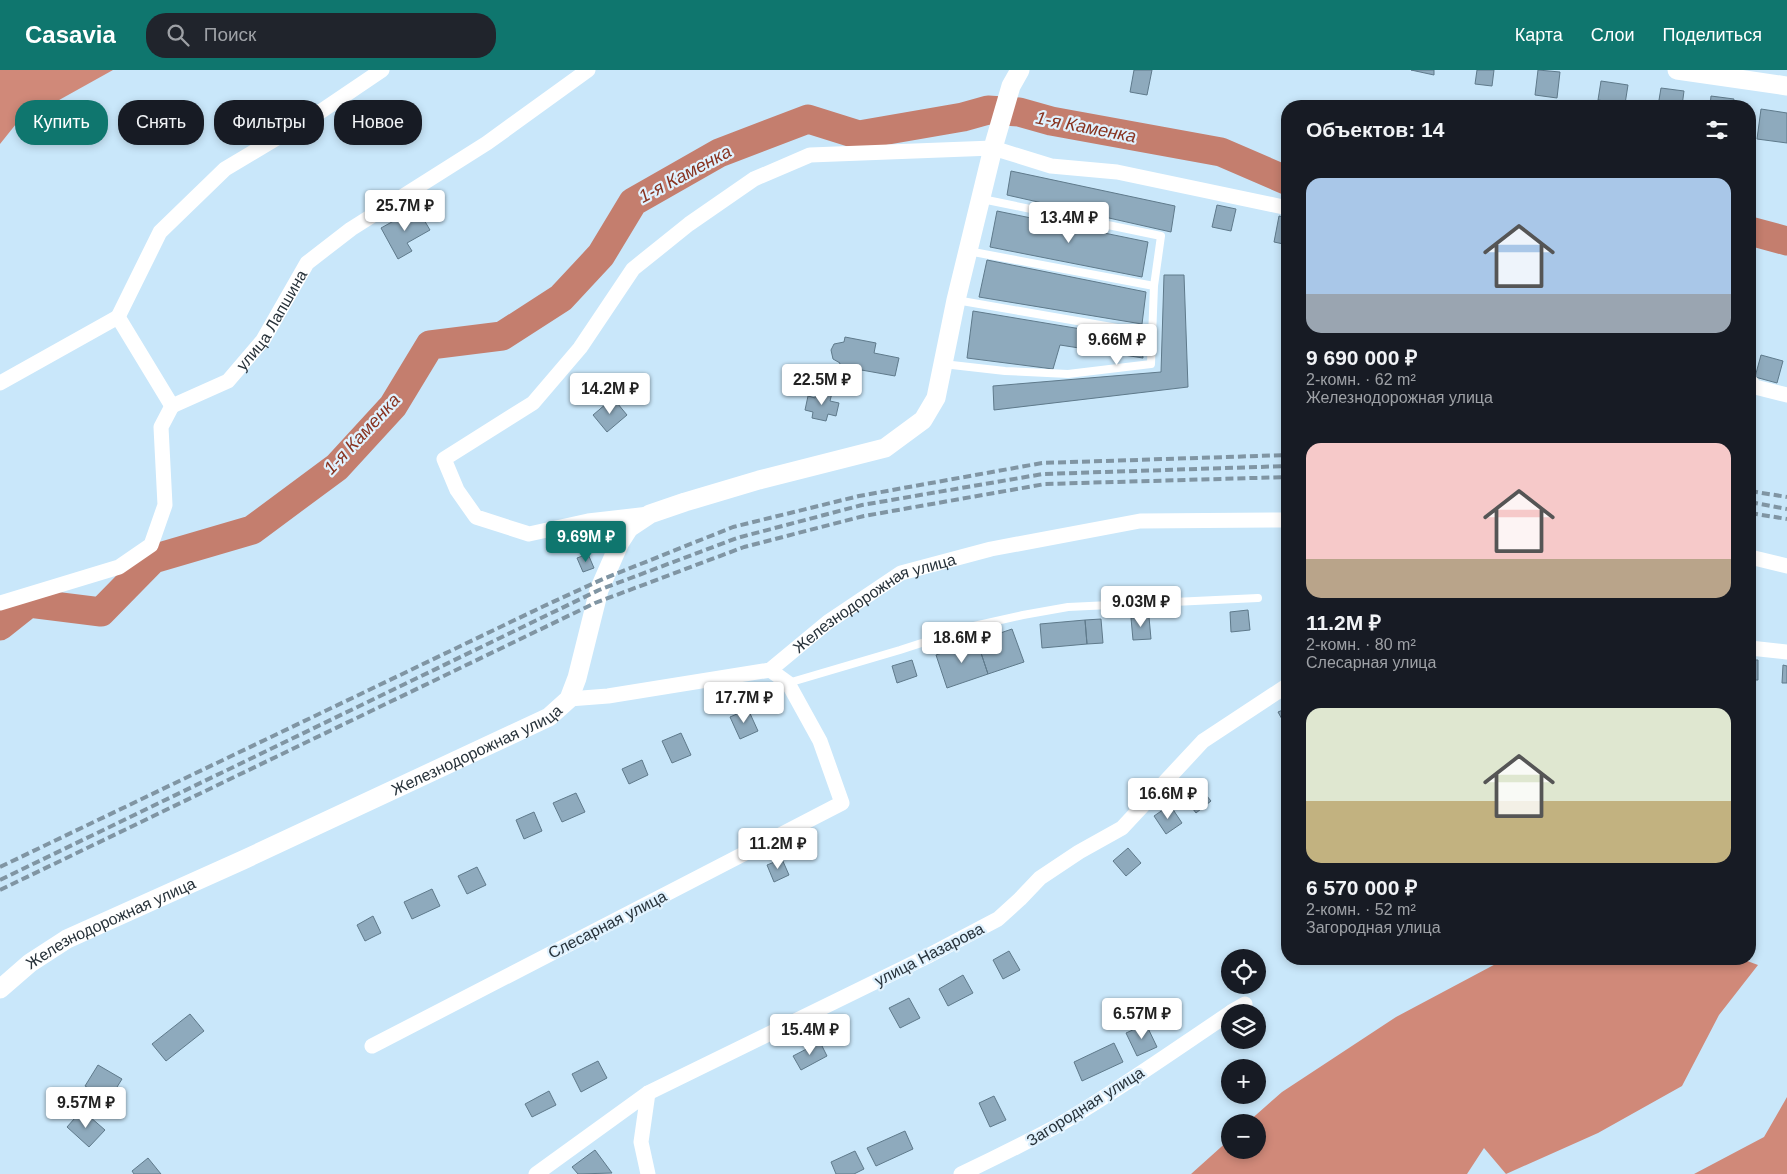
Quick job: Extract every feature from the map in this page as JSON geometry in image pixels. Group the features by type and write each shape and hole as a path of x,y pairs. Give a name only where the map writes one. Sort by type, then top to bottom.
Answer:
{"street":[{"path":"0,383 118,317 160,232 225,169 318,114 382,70"},
{"name":"улица Лапшина","path":"172,406 228,382 263,340 307,263 351,229 487,143 588,70"},
{"path":"1677,70 1787,86"},
{"path":"1015,78 993,148 956,300 936,398 923,420 885,448 759,480 650,514 588,521 529,534 476,517 457,490 444,459 533,403 580,348 633,269 689,224 754,179 810,154 993,148 1051,166 1117,172 1281,207"},
{"path":"0,603 119,566 151,546 165,505 160,427 172,406 118,317"},
{"path":"1756,387 1787,395"},
{"path":"569,698 577,678 599,590 620,542 629,528 650,514"},
{"name":"Железнодорожная улица","path":"0,989 30,963 67,939 243,860 549,717 569,698 608,696 770,670 828,622 901,573 991,550 1140,521 1281,520"},
{"path":"1756,558 1787,566"},
{"path":"1756,649 1787,652"},
{"path":"770,670 788,683"},
{"name":"Слесарная улица","path":"372,1046 842,803 820,741 788,683"},
{"name":"улица Назарова","path":"536,1174 648,1093 926,957 998,919 1040,878 1079,852 1122,828 1203,741 1281,690"},
{"name":"Загородная улица","path":"961,1174 1015,1149 1095,1103 1221,1020"},
{"path":"648,1093 641,1142 648,1174"}],"lane":[{"path":"943,364 1004,371 1068,374 1151,364 1154,286 1161,236 981,199"},
{"path":"968,250 1154,286"},
{"path":"956,300 1152,334"},
{"path":"788,683 974,626 1023,615 1068,607 1258,598"}],"shaded area":[{"path":"0,70 113,70 59,100 15,100 15,125 0,144"},
{"path":"1494,965 1758,965 1719,1015 1682,1086 1598,1133 1506,1174 1484,1148 1467,1174 1191,1174 1221,1147 1221,1159 1266,1159 1266,1114 1257,1114 1282,1092 1396,1017"},
{"path":"1787,1097 1787,1174 1694,1174 1764,1137"}],"building":[{"path":"1134,70 1152,70 1147,95 1130,92"},
{"path":"1411,70 1434,70 1434,75"},
{"path":"1477,70 1494,70 1492,86 1475,84"},
{"path":"1538,70 1560,72 1557,98 1535,95"},
{"path":"1601,81 1628,85 1626,100 1598,100"},
{"path":"1661,88 1684,91 1683,100 1659,100"},
{"path":"1711,96 1734,99 1734,100 1711,100"},
{"path":"1761,109 1787,113 1787,143 1757,139"},
{"path":"1011,171 1175,206 1171,232 1007,195"},
{"path":"1217,205 1236,209 1231,231 1212,227"},
{"path":"417,208 430,230 407,243 412,251 398,259 381,228"},
{"path":"997,211 1148,242 1142,277 990,247"},
{"path":"1279,216 1281,216 1281,244 1274,242"},
{"path":"987,260 1146,292 1142,324 979,297"},
{"path":"1164,275 1184,275 1188,387 994,410 993,386 1161,372"},
{"path":"973,311 1141,339 1143,358 1060,345 1053,369 967,358"},
{"path":"845,337 876,343 874,353 899,358 895,376 839,366 840,363 833,359 831,350 834,344 844,342"},
{"path":"1761,355 1783,361 1777,383 1756,377"},
{"path":"817,390 832,393 830,401 839,403 836,416 828,414 826,421 812,418 813,412 805,410 808,396 815,398"},
{"path":"613,398 627,415 607,432 593,415"},
{"path":"588,554 594,568 583,572 577,558"},
{"path":"1248,610 1250,630 1231,632 1230,612"},
{"path":"1149,617 1151,639 1133,640 1131,618"},
{"path":"1101,619 1103,643 1087,644 1085,620"},
{"path":"1085,620 1087,644 1042,648 1040,624"},
{"path":"1012,629 1024,662 988,674 977,641"},
{"path":"977,641 988,674 947,688 936,655"},
{"path":"912,660 917,676 897,683 892,666"},
{"path":"1756,660 1758,660 1758,680 1756,680"},
{"path":"1783,665 1787,666 1787,683 1782,683"},
{"path":"748,709 758,731 740,739 730,717"},
{"path":"681,733 691,755 672,763 662,741"},
{"path":"642,760 648,775 629,784 622,769"},
{"path":"1197,784 1211,801 1196,813 1183,796"},
{"path":"576,793 585,812 562,822 553,803"},
{"path":"1170,805 1182,823 1166,834 1154,816"},
{"path":"534,812 542,831 524,839 516,820"},
{"path":"1128,848 1141,863 1126,876 1113,861"},
{"path":"782,859 789,875 774,882 767,865"},
{"path":"477,867 486,885 467,894 458,876"},
{"path":"432,889 440,906 412,919 404,902"},
{"path":"373,916 381,933 365,941 357,925"},
{"path":"1009,951 1020,970 1003,979 993,960"},
{"path":"963,975 973,993 948,1006 939,989"},
{"path":"909,998 920,1018 900,1028 889,1008"},
{"path":"190,1014 204,1031 166,1061 152,1044"},
{"path":"1146,1024 1157,1047 1137,1056 1126,1033"},
{"path":"820,1042 827,1056 801,1070 793,1056"},
{"path":"1114,1043 1123,1062 1082,1081 1074,1062"},
{"path":"598,1061 607,1078 581,1092 572,1074"},
{"path":"98,1065 122,1079 109,1100 85,1086"},
{"path":"549,1091 556,1105 532,1117 525,1104"},
{"path":"994,1096 1006,1120 990,1127 979,1103"},
{"path":"82,1110 105,1130 89,1147 67,1127"},
{"path":"905,1131 913,1149 876,1166 867,1148"},
{"path":"595,1150 612,1173 578,1174 572,1167"},
{"path":"855,1151 864,1169 854,1174 836,1174 831,1162"},
{"path":"148,1158 161,1174 134,1174 132,1171"}],"waterway":[{"name":"1-я Каменка","path":"0,626 29,603 101,612 153,559 252,530 337,467 393,406 430,345 502,336 561,298 601,255 633,202 719,153 808,119 859,135 963,117 988,110 1019,112 1051,121 1221,152 1281,178"},
{"name":"1-я Каменка","path":"1756,233 1787,241"}],"railway":[{"path":"0,867 544,606 603,579 733,527 859,496 1042,463 1281,455"},
{"path":"0,880 599,590 737,538 862,505 1043,474 1281,466"},
{"path":"0,890 595,603 744,547 864,516 1045,484 1281,477"},
{"path":"1756,492 1787,497"},
{"path":"1756,503 1787,509"},
{"path":"1756,514 1787,519"}]}
